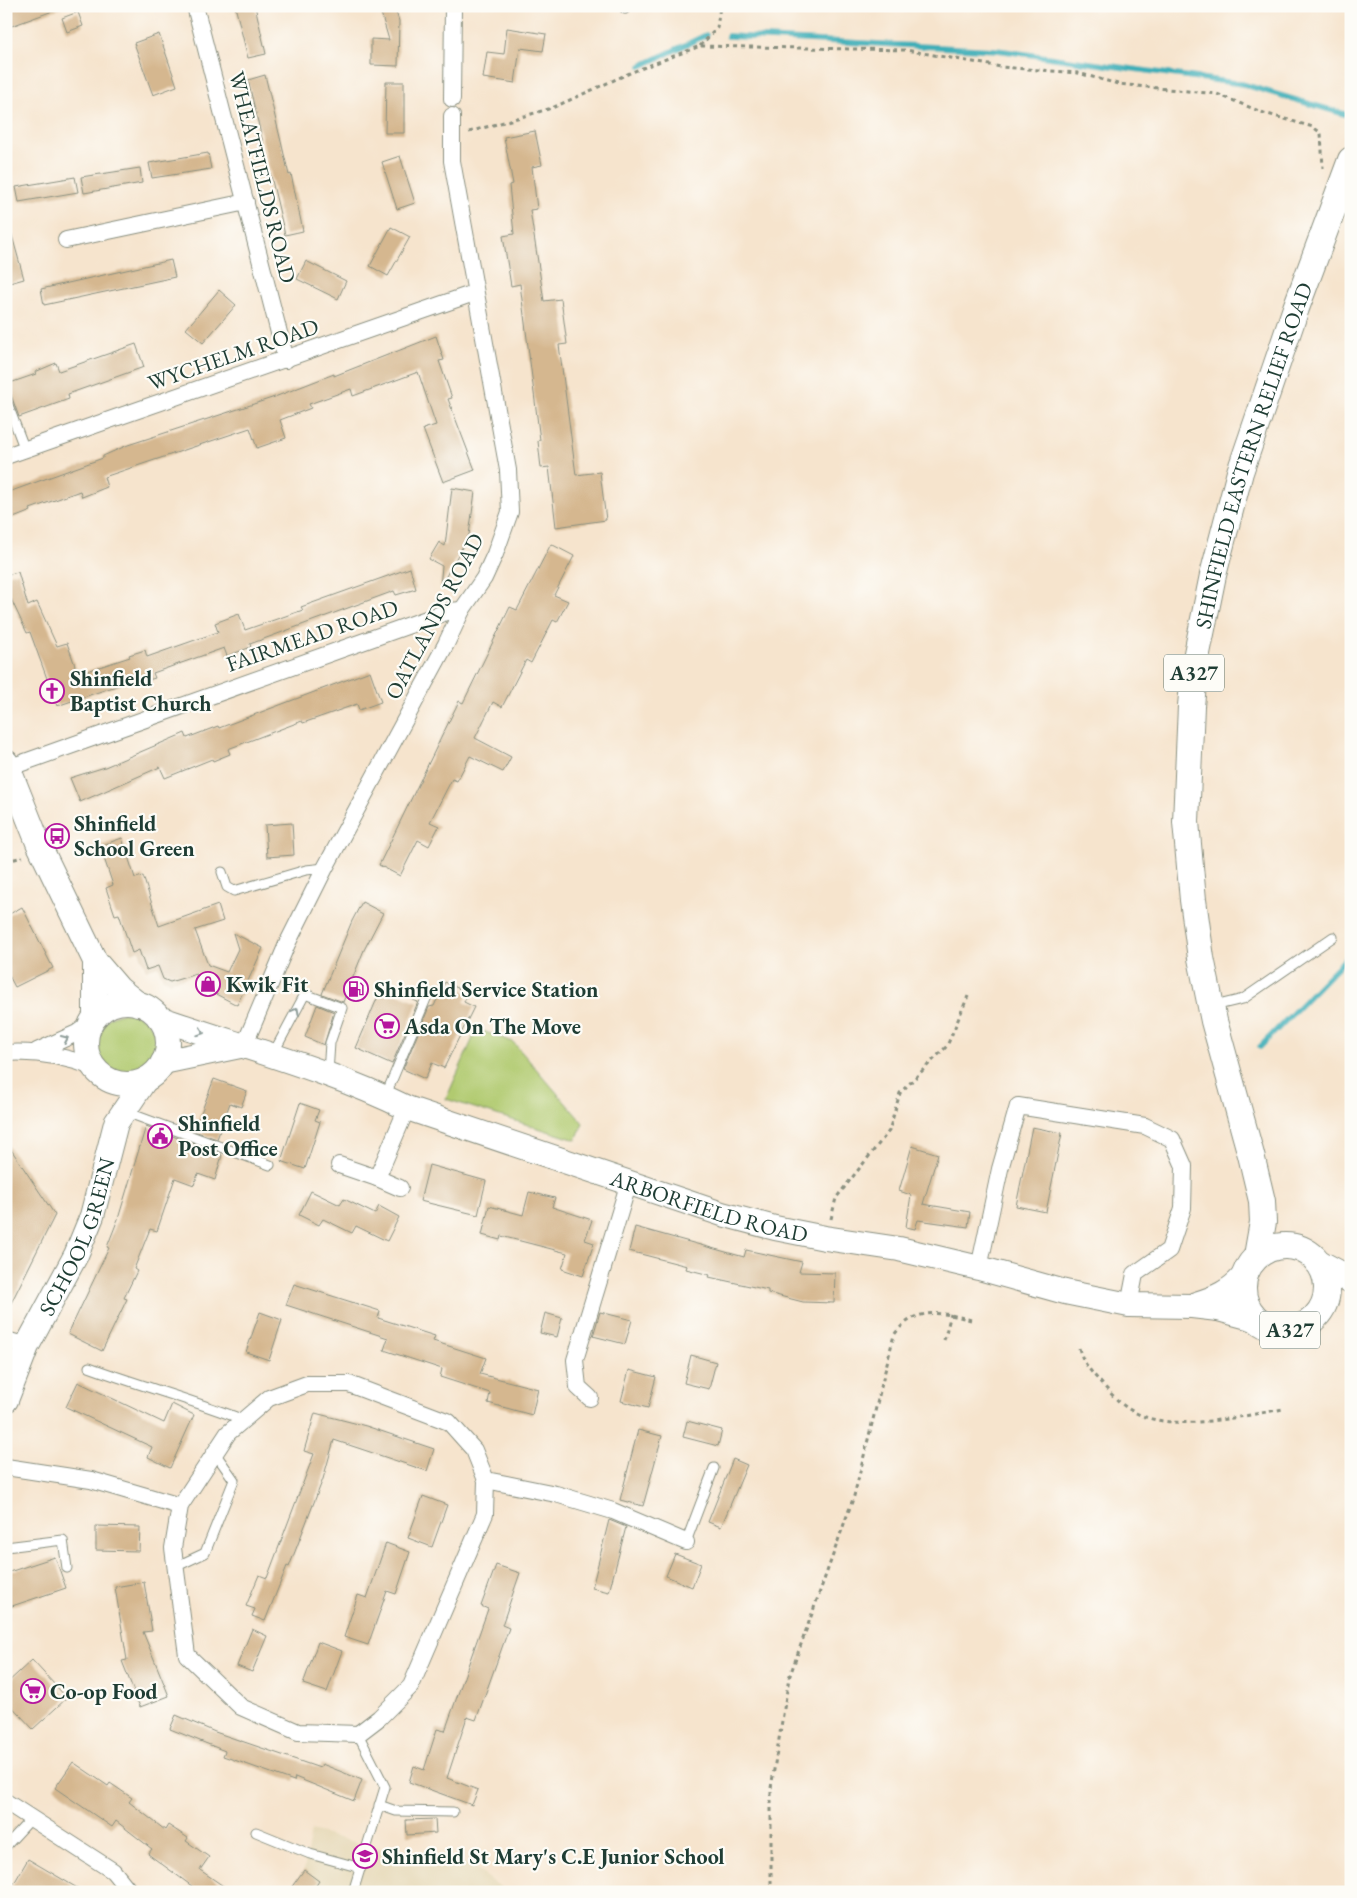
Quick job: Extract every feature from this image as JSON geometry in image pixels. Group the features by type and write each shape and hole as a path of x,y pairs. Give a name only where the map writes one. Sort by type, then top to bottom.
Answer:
{"main road":[{"name":"SHINFIELD EASTERN RELIEF ROAD","path":"1250,1266 1263,1222 1262,1201 1211,1006 1193,900 1186,822 1190,706 1212,575 1240,472 1296,308 1351,160"},
{"path":"7,765 39,845 95,962 119,989 138,1004"},
{"path":"93,1020 108,1007 123,1002 138,1004 150,1009 165,1028 168,1039 163,1062 156,1072 145,1080 132,1084 117,1083 99,1073 87,1052 86,1042 93,1020 95,962"},
{"name":"ARBORFIELD ROAD","path":"159,1018 273,1054 384,1097 407,1108 722,1214 775,1228 825,1238 899,1249 979,1268 1064,1292 1129,1306 1192,1306 1218,1309 1255,1319"},
{"name":"ARBORFIELD ROAD","path":"163,1062 244,1046"},
{"name":"SCHOOL GREEN","path":"99,1073 114,1100 120,1117"},
{"name":"SCHOOL GREEN","path":"6,1400 17,1343 76,1255 92,1216 120,1117 145,1080"},
{"name":"SHINFIELD EASTERN RELIEF ROAD","path":"1262,1201 1282,1233 1296,1247"},
{"path":"1250,1266 1275,1247 1296,1247"},
{"name":"A327","path":"1296,1247 1307,1251 1320,1264 1351,1280"},
{"name":"A327","path":"1320,1264 1327,1279 1328,1290 1321,1310"},
{"name":"ARBORFIELD ROAD","path":"1192,1306 1218,1298 1234,1288 1250,1266"},
{"name":"A327","path":"1250,1266 1243,1296 1246,1306 1255,1319 1278,1330 1292,1330 1304,1326 1321,1310 1336,1301 1351,1296"}],"street":[{"name":"WHEATFIELDS ROAD","path":"195,6 286,360"},
{"path":"452,99 453,6"},
{"name":"OATLANDS ROAD","path":"244,1046 287,944 446,644 462,610 484,578 510,512 508,470 485,336 474,293 452,161 452,116"},
{"path":"66,240 246,202"},
{"name":"WYCHELM ROAD","path":"6,456 474,293"},
{"name":"FAIRMEAD ROAD","path":"7,765 439,614 462,610"},
{"path":"37,1051 77,1033 93,1020"},
{"path":"6,1052 37,1051 80,1062 99,1073"},
{"path":"979,1268 1000,1169 1018,1106 1145,1126 1172,1140 1184,1166 1183,1208 1168,1250 1135,1274 1129,1306"},
{"path":"377,1178 407,1108"},
{"path":"339,1165 400,1188"},
{"path":"590,1398 578,1387 575,1360 628,1182"},
{"path":"307,1384 349,1384 448,1422 474,1450 486,1480 485,1514 411,1686 379,1718 358,1734 298,1732 241,1708 187,1655 174,1548 180,1506 215,1453 228,1433 269,1398 307,1384"},
{"path":"6,1467 91,1480 180,1506"},
{"path":"486,1480 556,1494 605,1508 686,1542"},
{"path":"6,1802 113,1872 130,1892"}],"lane":[{"path":"6,400 25,450"},
{"path":"222,872 227,887 234,891 306,870 326,868"},
{"path":"1211,1006 1243,999 1333,937"},
{"path":"273,1054 305,994 314,997 342,1008 330,1043 328,1075"},
{"path":"384,1097 428,994"},
{"path":"120,1117 270,1165"},
{"path":"89,1367 152,1390 187,1398 244,1420"},
{"path":"176,1567 205,1553 234,1480 215,1453"},
{"path":"686,1542 714,1468"},
{"path":"6,1547 63,1540 66,1568"},
{"path":"353,1892 385,1787 358,1734"},
{"path":"379,1805 396,1811 453,1812"},
{"path":"6,1846 31,1820"},
{"path":"256,1832 310,1854 361,1868"}],"path":[{"path":"700,46 717,28 720,6"},
{"path":"452,136 552,108 632,72 700,46 906,50 1001,67 1078,73 1118,84 1217,94 1264,113 1313,127 1321,133 1323,170"},
{"path":"6,861 26,856"},
{"path":"825,1238 836,1198 889,1131 900,1093 947,1046 968,996"},
{"path":"771,1892 771,1788 789,1678 854,1496 894,1335 901,1325 925,1314 942,1312 971,1320"},
{"path":"944,1340 951,1314"},
{"path":"1079,1348 1082,1359 1112,1395 1136,1414 1153,1419 1181,1422 1234,1417 1283,1408"}],"shaded area":[{"name":"Shinfield St Mary's C.E Junior School","path":"311,1831 378,1848 471,1865 507,1892 288,1892 304,1870"}],"green space":[{"path":"120,1013 132,1013 148,1022 155,1032 157,1044 155,1056 148,1066 132,1075 120,1075 109,1070 100,1061 95,1050 95,1038 100,1027 109,1018"},
{"path":"477,1029 513,1042 583,1123 576,1140 446,1099"}],"building":[{"path":"14,6 61,6 61,8 6,28 6,9"},
{"path":"235,6 255,6 266,54 248,58"},
{"path":"379,6 394,6 399,21 398,66 371,65 371,39 389,40"},
{"path":"78,12 83,26 67,32 62,18"},
{"path":"507,28 546,34 543,51 520,48 515,83 483,78 487,52 504,54"},
{"path":"159,34 177,86 153,95 134,43"},
{"path":"265,75 289,175 291,174 303,231 285,235 248,80"},
{"path":"386,82 404,82 404,133 385,133"},
{"path":"535,131 542,165 532,167 537,209 530,210 544,301 561,299 567,344 559,345 576,475 600,472 606,520 556,527 549,467 541,468 538,441 540,440 520,284 511,286 503,236 514,234 509,185 513,184 504,137"},
{"path":"208,153 211,169 152,178 149,163"},
{"path":"400,156 415,203 397,209 382,162"},
{"path":"140,168 142,183 84,193 81,177"},
{"path":"75,177 78,192 19,202 16,187"},
{"path":"391,227 410,237 388,276 370,266"},
{"path":"11,232 24,279 6,284 6,233"},
{"path":"171,260 175,277 44,305 41,289"},
{"path":"306,261 346,281 338,299 297,279"},
{"path":"219,290 236,305 203,343 186,329"},
{"path":"436,336 444,360 439,361 452,398 448,399 475,470 443,482 423,429 436,425 418,372 353,396 351,389 309,404 311,408 280,420 286,438 257,448 250,428 104,477 107,487 82,497 80,491 30,509 31,511 11,519 6,505 6,493 103,458 103,456 128,445 272,398"},
{"path":"136,344 144,367 68,394 69,399 19,417 7,384 36,374 35,372 56,363 59,371"},
{"path":"452,488 475,492 469,535 440,587 442,566 429,559 439,542 445,546"},
{"path":"551,544 574,556 554,595 568,601 557,622 553,620 531,663 526,660 502,707 493,702 475,738 511,757 503,772 470,756 457,781 452,779 430,822 439,826 429,846 418,840 400,876 379,865 459,701 463,703 510,607 517,610"},
{"path":"410,568 416,589 396,595 394,591 250,644 251,647 227,656 224,648 153,673 155,678 138,683 137,679 57,706 30,632 27,633 11,599 6,601 6,575 18,572 28,606 37,602 57,646 67,643 78,674 130,657 129,655 145,650 147,657 218,632 215,623 239,614 245,630 303,610 301,607"},
{"path":"370,671 381,702 359,710 357,704 303,723 302,721 228,749 230,754 213,761 212,759 165,778 160,767 80,802 70,778 105,767 185,733 187,738 218,726 219,728"},
{"path":"292,823 294,855 267,857 265,825"},
{"path":"122,838 135,878 143,876 159,926 218,905 223,921 195,930 208,965 227,972 238,949 233,933 263,948 237,1005 210,991 202,993 196,974 170,982 163,979 158,966 146,970 139,950 132,953 119,914 115,915 106,888 113,885 100,846"},
{"path":"362,902 383,913 364,950 343,1002 322,994 352,921"},
{"path":"22,907 53,968 15,987 6,970 6,916"},
{"path":"445,982 468,993 464,1002 474,1007 444,1068 432,1063 425,1079 403,1069 429,1007 434,1006"},
{"name":"Asda On The Move","path":"382,987 418,1002 392,1064 356,1048"},
{"path":"317,1005 334,1012 324,1045 305,1037"},
{"path":"214,1079 247,1091 241,1107 230,1103 217,1139 194,1131"},
{"path":"300,1103 319,1110 315,1120 320,1122 305,1169 281,1161"},
{"path":"146,1126 222,1155 215,1180 198,1174 194,1185 175,1178 157,1231 150,1229 134,1269 137,1271 124,1298 127,1299 102,1351 68,1334 109,1248 107,1247 118,1219"},
{"path":"1032,1127 1062,1133 1046,1212 1016,1206"},
{"path":"6,1142 55,1215 6,1313"},
{"path":"912,1146 938,1154 923,1204 970,1212 968,1227 918,1220 915,1229 906,1227 911,1195 899,1191"},
{"path":"429,1165 486,1181 478,1215 420,1201"},
{"path":"311,1191 340,1205 344,1199 375,1214 379,1206 399,1217 387,1241 356,1226 352,1233 323,1219 319,1225 299,1215"},
{"path":"529,1192 555,1198 552,1207 592,1220 585,1240 594,1243 583,1276 562,1269 567,1253 501,1236 500,1240 482,1235 489,1206 523,1215"},
{"path":"635,1227 744,1257 746,1250 802,1262 799,1272 835,1273 834,1303 803,1302 768,1293 768,1290 709,1277 710,1275 686,1269 687,1266 629,1251"},
{"path":"294,1284 380,1311 378,1318 435,1336 433,1341 486,1358 480,1374 538,1389 532,1415 488,1403 490,1393 440,1377 442,1369 384,1350 388,1338 286,1305"},
{"path":"260,1312 282,1320 269,1360 246,1352"},
{"path":"600,1312 632,1320 625,1344 593,1336"},
{"path":"545,1313 562,1318 557,1337 540,1333"},
{"path":"691,1355 716,1362 709,1389 684,1383"},
{"path":"629,1370 656,1377 648,1408 621,1401"},
{"path":"78,1382 164,1423 172,1404 194,1415 170,1468 148,1457 152,1447 66,1407"},
{"path":"315,1413 366,1426 434,1449 427,1471 334,1440 323,1479 289,1567 287,1566 265,1621 252,1616 255,1609 246,1606 259,1575 267,1578 314,1454 304,1451"},
{"path":"687,1421 722,1430 718,1446 683,1437"},
{"path":"638,1430 662,1436 643,1506 620,1500"},
{"path":"733,1459 747,1465 721,1527 708,1522"},
{"path":"423,1496 447,1505 432,1547 408,1538"},
{"path":"609,1520 626,1527 609,1592 592,1588"},
{"path":"96,1526 140,1527 139,1551 96,1550"},
{"path":"386,1543 410,1552 396,1594 387,1591 368,1645 344,1637 358,1595 367,1598"},
{"path":"675,1554 701,1564 692,1587 666,1576"},
{"path":"55,1557 66,1588 6,1608 6,1573"},
{"path":"496,1565 520,1573 502,1625 509,1628 476,1720 467,1717 447,1778 478,1790 472,1805 409,1782 414,1766 424,1770 437,1729 445,1731 488,1609 481,1606"},
{"path":"144,1582 152,1631 143,1632 169,1696 140,1707 122,1661 127,1660 115,1587"},
{"path":"252,1629 267,1636 252,1672 237,1666"},
{"path":"318,1642 342,1651 327,1692 303,1684"},
{"name":"Co-op Food","path":"32,1660 67,1698 33,1729 6,1700 6,1684"},
{"path":"176,1715 215,1732 320,1768 322,1764 362,1780 354,1801 295,1777 294,1781 223,1756 225,1751 170,1729"},
{"path":"73,1762 108,1786 110,1783 132,1798 129,1802 165,1830 168,1825 188,1838 186,1841 209,1857 200,1870 232,1892 200,1892 148,1854 152,1849 116,1821 112,1827 55,1788"},
{"path":"435,1819 436,1833 407,1835 406,1820"},
{"path":"28,1859 84,1892 9,1892"},
{"path":"304,1870 319,1881 312,1892 288,1892"}],"waterway":[{"path":"641,66 706,35"},
{"path":"728,36 997,50 1242,84 1351,116"},
{"path":"1260,1047 1351,953"}],"place":[{"name":"Shinfield Baptist Church","path":"52,691"},
{"name":"Shinfield School Green","path":"57,836"},
{"name":"Kwik Fit","path":"208,984"},
{"name":"Shinfield Service Station","path":"356,989"},
{"name":"Asda On The Move","path":"387,1026"},
{"name":"Shinfield Post Office","path":"160,1136"},
{"name":"Co-op Food","path":"33,1691"},
{"name":"Shinfield St Mary's C.E Junior School","path":"365,1856"}]}
